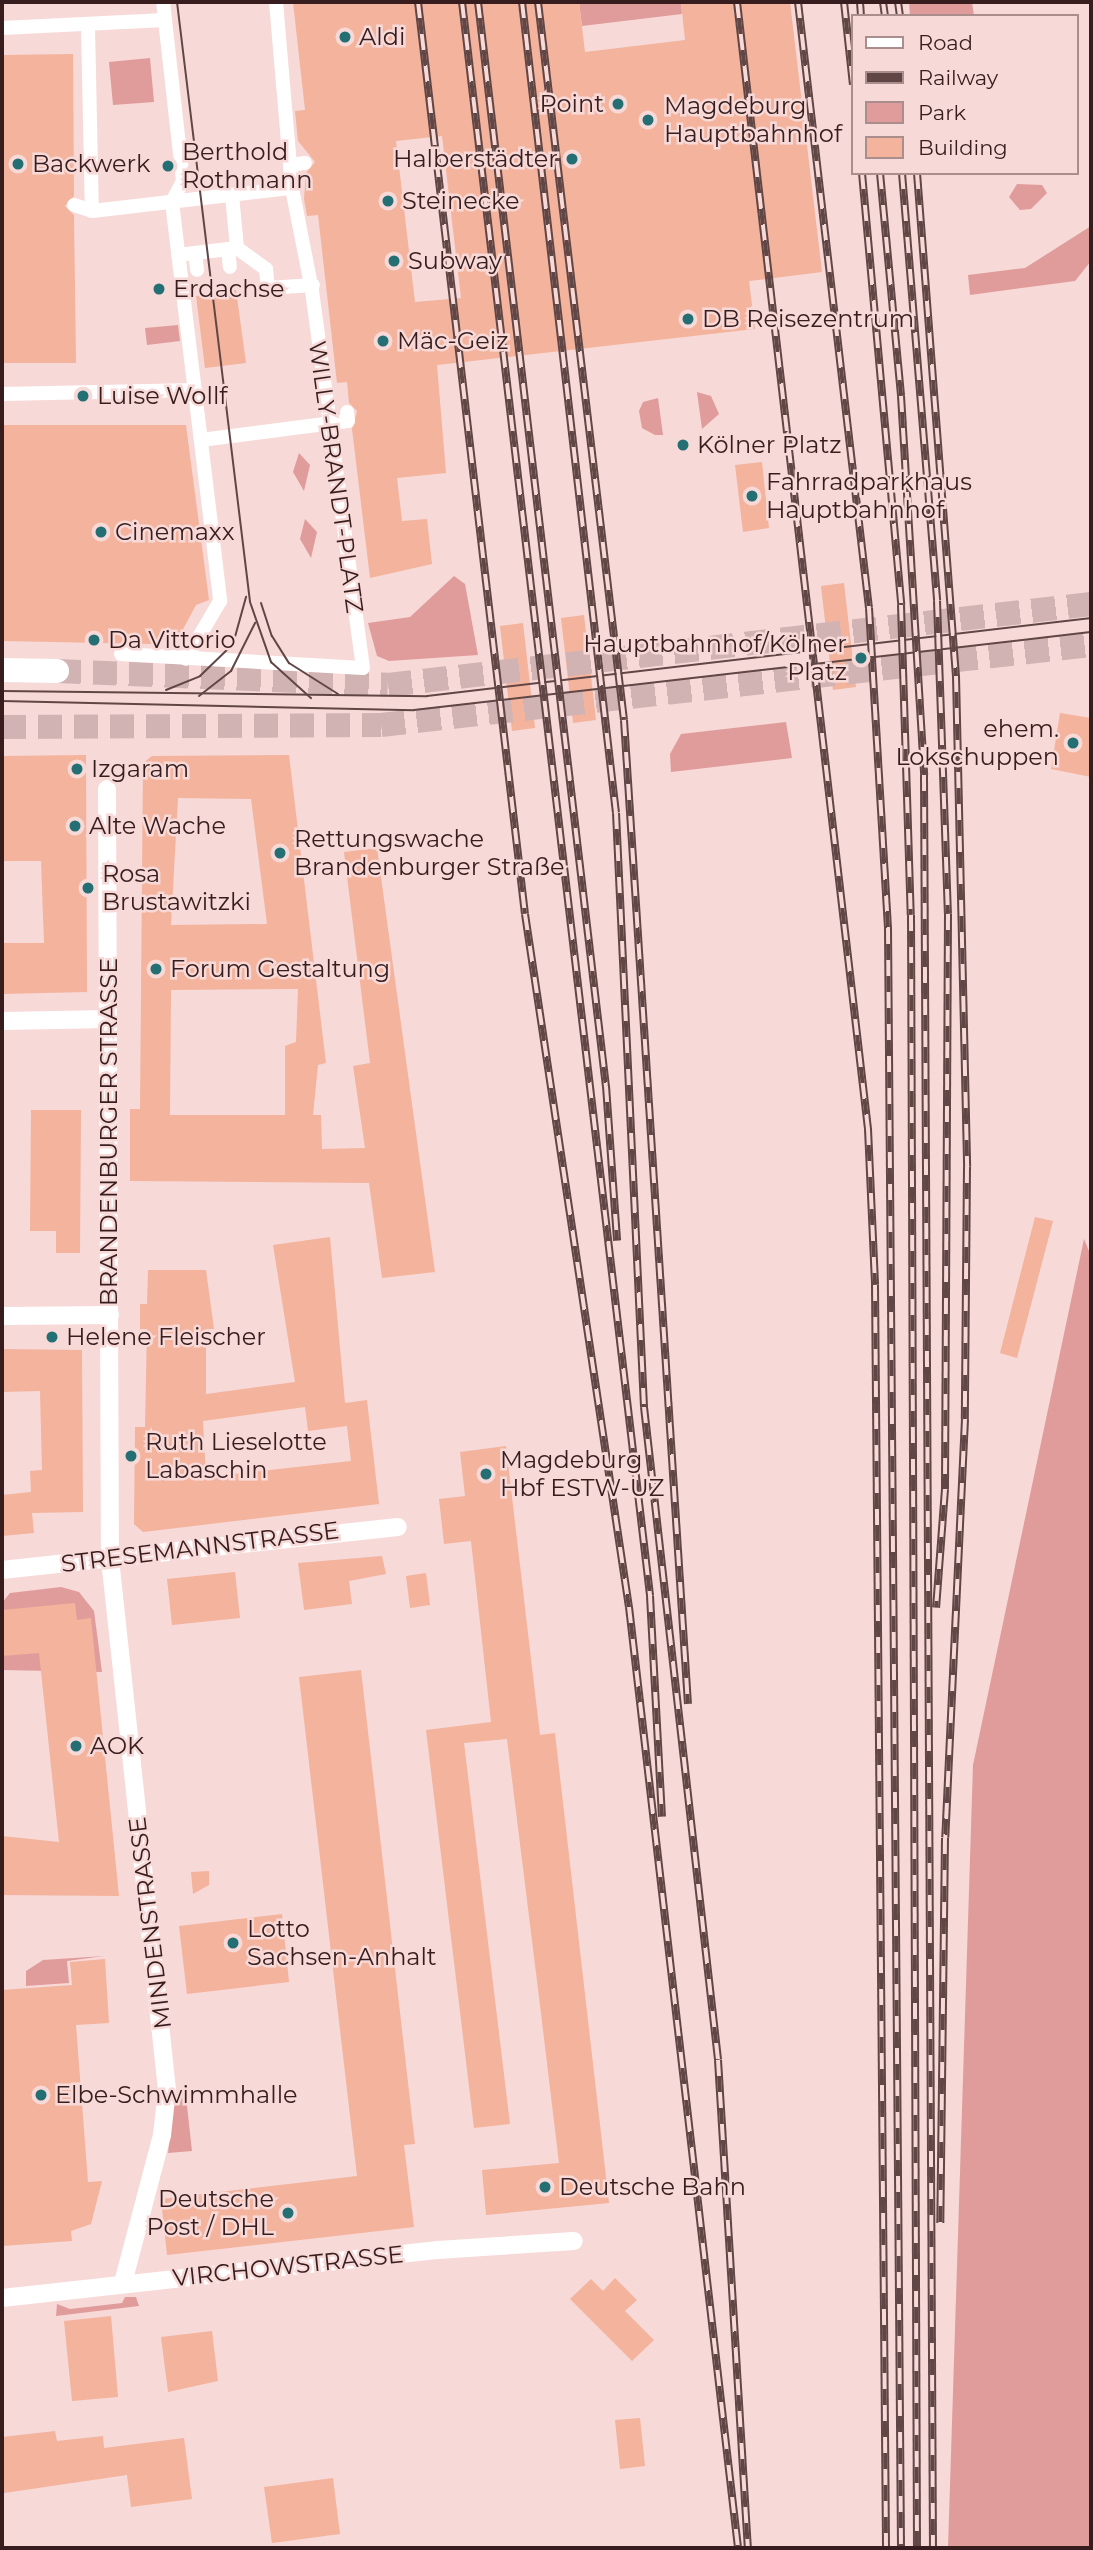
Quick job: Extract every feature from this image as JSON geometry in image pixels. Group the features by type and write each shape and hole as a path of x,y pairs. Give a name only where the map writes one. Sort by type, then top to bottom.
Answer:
{"main road":[{"path":"2,670 57,671"}],"street":[{"path":"121,654 186,659 220,601 172,202 183,181 163,2"},
{"name":"WILLY-BRANDT-PLATZ","path":"186,659 363,668 327,424 311,279 292,188 297,164 276,2"},
{"path":"2,28 88,26 165,20"},
{"path":"88,26 92,211"},
{"path":"74,205 92,211 292,188"},
{"path":"230,267 232,195"},
{"path":"178,255 232,248 266,270 268,288 311,279"},
{"path":"195,253 197,270"},
{"path":"2,394 195,390"},
{"path":"201,440 250,431 348,421 347,412"},
{"name":"BRANDENBURGER STRASSE","path":"107,789 110,1559"},
{"path":"2,1021 109,1019"},
{"path":"2,1316 110,1315"},
{"name":"STRESEMANNSTRASSE","path":"2,1570 398,1527"},
{"name":"MINDENSTRASSE","path":"110,1559 165,2054 166,2109 123,2283"},
{"name":"VIRCHOWSTRASSE","path":"2,2298 123,2283 574,2241"}],"green space":[{"path":"579,2 681,2 682,14 582,26"},
{"path":"909,2 972,2 974,14 910,14"},
{"path":"150,58 154,102 113,105 109,62"},
{"path":"1017,184 1042,185 1047,193 1031,209 1020,210 1009,197"},
{"path":"1091,226 1091,261 1075,281 970,295 968,275 1025,268"},
{"path":"178,325 180,341 147,345 145,328"},
{"path":"697,392 711,396 719,414 702,429"},
{"path":"658,398 663,435 655,435 642,428 639,411 643,402"},
{"path":"299,453 310,465 304,491 293,472"},
{"path":"305,519 317,532 311,558 300,539"},
{"path":"454,576 465,584 478,655 389,661 377,656 368,623 410,617"},
{"path":"786,722 792,758 671,772 670,754 681,734"},
{"path":"1084,1239 1091,1256 1091,2548 948,2548 973,1765"},
{"path":"61,1587 79,1592 94,1611 102,1672 2,1670 2,1603 10,1593"},
{"path":"104,1956 67,1961 69,1983 26,1986 26,1971 43,1960"},
{"path":"186,2097 192,2151 168,2153 174,2099"},
{"path":"125,2297 136,2297 139,2306 56,2316 57,2304 70,2309 122,2303"}],"building":[{"path":"293,2 579,2 585,52 685,40 681,2 790,2 822,272 749,281 755,329 437,365 446,473 397,478 402,521 427,519 432,564 370,578 352,429 357,411 349,403 347,382 337,383 318,215 307,216 304,199 306,173 315,162 298,141 295,111 305,110","holes":["442,136 461,298 415,302 396,141"]},
{"path":"73,54 74,196 65,206 74,215 76,363 2,363 2,55"},
{"path":"236,290 246,363 205,368 196,296"},
{"path":"2,425 186,425 209,600 196,605 181,633 153,644 2,641"},
{"name":"Fahrradparkhaus Hauptbahnhof","path":"762,462 769,528 743,532 735,465"},
{"path":"844,583 856,687 833,690 821,586"},
{"path":"584,615 596,720 573,723 561,618"},
{"path":"523,623 535,728 512,731 500,626"},
{"name":"ehem. Lokschuppen","path":"1060,713 1091,718 1091,777 1051,769"},
{"path":"86,755 87,992 2,994 2,943 44,943 41,861 2,861 2,756"},
{"path":"289,755 326,1063 318,1065 313,1115 321,1115 322,1149 365,1148 353,1066 370,1063 344,852 377,848 435,1272 382,1278 369,1183 130,1181 130,1109 140,1109 143,763 152,756","holes":["178,798 251,799 267,924 171,925","298,989 296,1042 285,1046 285,1115 170,1115 171,990"]},
{"path":"31,1110 81,1110 80,1253 56,1253 56,1231 30,1231"},
{"path":"1035,1217 1053,1221 1017,1358 1000,1353"},
{"path":"330,1237 345,1403 367,1400 379,1504 143,1532 134,1524 135,1427 145,1427 147,1329 140,1329 140,1304 147,1304 148,1270 206,1270 214,1329 206,1329 206,1394 295,1382 273,1245","holes":["305,1407 308,1431 347,1426 351,1461 206,1477 203,1421"]},
{"path":"2,1349 82,1350 83,1512 32,1513 34,1533 2,1536 2,1495 31,1492 30,1471 42,1470 40,1391 2,1392"},
{"path":"506,1446 540,1735 555,1733 609,2203 486,2215 482,2170 559,2163 539,1997 507,1739 464,1743 510,2124 474,2128 426,1730 491,1722 471,1541 444,1544 439,1499 465,1496 460,1452"},
{"path":"382,1556 386,1574 349,1581 352,1604 304,1610 298,1563"},
{"path":"235,1572 240,1618 172,1625 167,1579"},
{"path":"426,1573 430,1605 410,1608 406,1576"},
{"name":"AOK","path":"75,1603 77,1620 91,1618 119,1896 2,1895 2,1836 59,1842 39,1653 2,1656 2,1610"},
{"path":"361,1670 415,2144 404,2145 414,2227 167,2255 161,2199 357,2176 299,1677"},
{"path":"209,1871 209,1885 193,1894 191,1872"},
{"name":"Lotto Sachsen-Anhalt","path":"282,1914 289,1982 187,1994 179,1926"},
{"name":"Elbe-Schwimmhalle","path":"105,1959 109,2023 76,2025 88,2182 102,2181 91,2224 71,2231 72,2241 2,2246 2,1990 72,1985 70,1962"},
{"path":"615,2278 637,2300 625,2311 654,2340 632,2361 570,2299 591,2279 603,2291"},
{"path":"111,2316 118,2397 72,2401 64,2321"},
{"path":"212,2331 218,2381 168,2392 161,2337"},
{"path":"640,2418 645,2466 620,2469 615,2420"},
{"path":"55,2431 57,2441 103,2436 104,2448 184,2438 192,2499 131,2507 127,2475 4,2493 2,2437"},
{"path":"333,2478 340,2534 272,2543 264,2487"}],"tunnel":[{"path":"57,671 388,685 1091,604"},
{"path":"2,727 381,725 1091,645"}],"tram line":[{"path":"177,2 250,602 271,662 311,698"},
{"path":"166,690 200,676 233,644 246,597"},
{"path":"261,603 272,636 289,663 338,694"},
{"path":"2,691 427,696 1091,618"},
{"path":"199,696 231,671 255,623"},
{"path":"2,701 414,710 1091,632"}],"railway":[{"path":"418,2 525,914 629,1607 738,2548"},
{"path":"462,2 650,1596 662,1817"},
{"path":"478,2 606,1086 617,1241"},
{"path":"522,2 616,813 644,1407 718,2060 748,2548"},
{"path":"538,2 624,720 688,1704"},
{"path":"737,2 868,1129 875,1285 886,2548"},
{"path":"798,2 869,608 888,928 901,2548"},
{"path":"844,2 852,76"},
{"path":"860,2 861,14"},
{"path":"883,2 885,14"},
{"path":"898,2 900,14"},
{"path":"862,175 901,605 911,915 917,2548"},
{"path":"880,175 901,396 924,775 933,2548"},
{"path":"902,175 937,601 948,914 945,1489 936,1608"},
{"path":"917,175 956,676 967,1167 965,1419 945,1838 940,2223"}],"place":[{"name":"Aldi","path":"345,37"},
{"name":"Point","path":"618,104"},
{"name":"Magdeburg Hauptbahnhof","path":"648,120"},
{"name":"Halberstädter","path":"572,159"},
{"name":"Backwerk","path":"18,164"},
{"name":"Berthold Rothmann","path":"168,166"},
{"name":"Steinecke","path":"388,201"},
{"name":"Subway","path":"394,261"},
{"name":"Erdachse","path":"159,289"},
{"name":"DB Reisezentrum","path":"688,319"},
{"name":"Mäc-Geiz","path":"383,341"},
{"name":"Luise Wollf","path":"83,396"},
{"name":"Kölner Platz","path":"683,445"},
{"name":"Fahrradparkhaus Hauptbahnhof","path":"752,496"},
{"name":"Cinemaxx","path":"101,532"},
{"name":"Da Vittorio","path":"94,640"},
{"name":"Hauptbahnhof/Kölner Platz","path":"861,658"},
{"name":"ehem. Lokschuppen","path":"1073,743"},
{"name":"Izgaram","path":"77,769"},
{"name":"Alte Wache","path":"75,826"},
{"name":"Rettungswache Brandenburger Straße","path":"280,853"},
{"name":"Rosa Brustawitzki","path":"88,888"},
{"name":"Forum Gestaltung","path":"156,969"},
{"name":"Helene Fleischer","path":"52,1337"},
{"name":"Ruth Lieselotte Labaschin","path":"131,1456"},
{"name":"Magdeburg Hbf ESTW-UZ","path":"486,1474"},
{"name":"AOK","path":"76,1746"},
{"name":"Lotto Sachsen-Anhalt","path":"233,1943"},
{"name":"Elbe-Schwimmhalle","path":"41,2095"},
{"name":"Deutsche Bahn","path":"545,2187"},
{"name":"Deutsche Post / DHL","path":"288,2213"}]}
